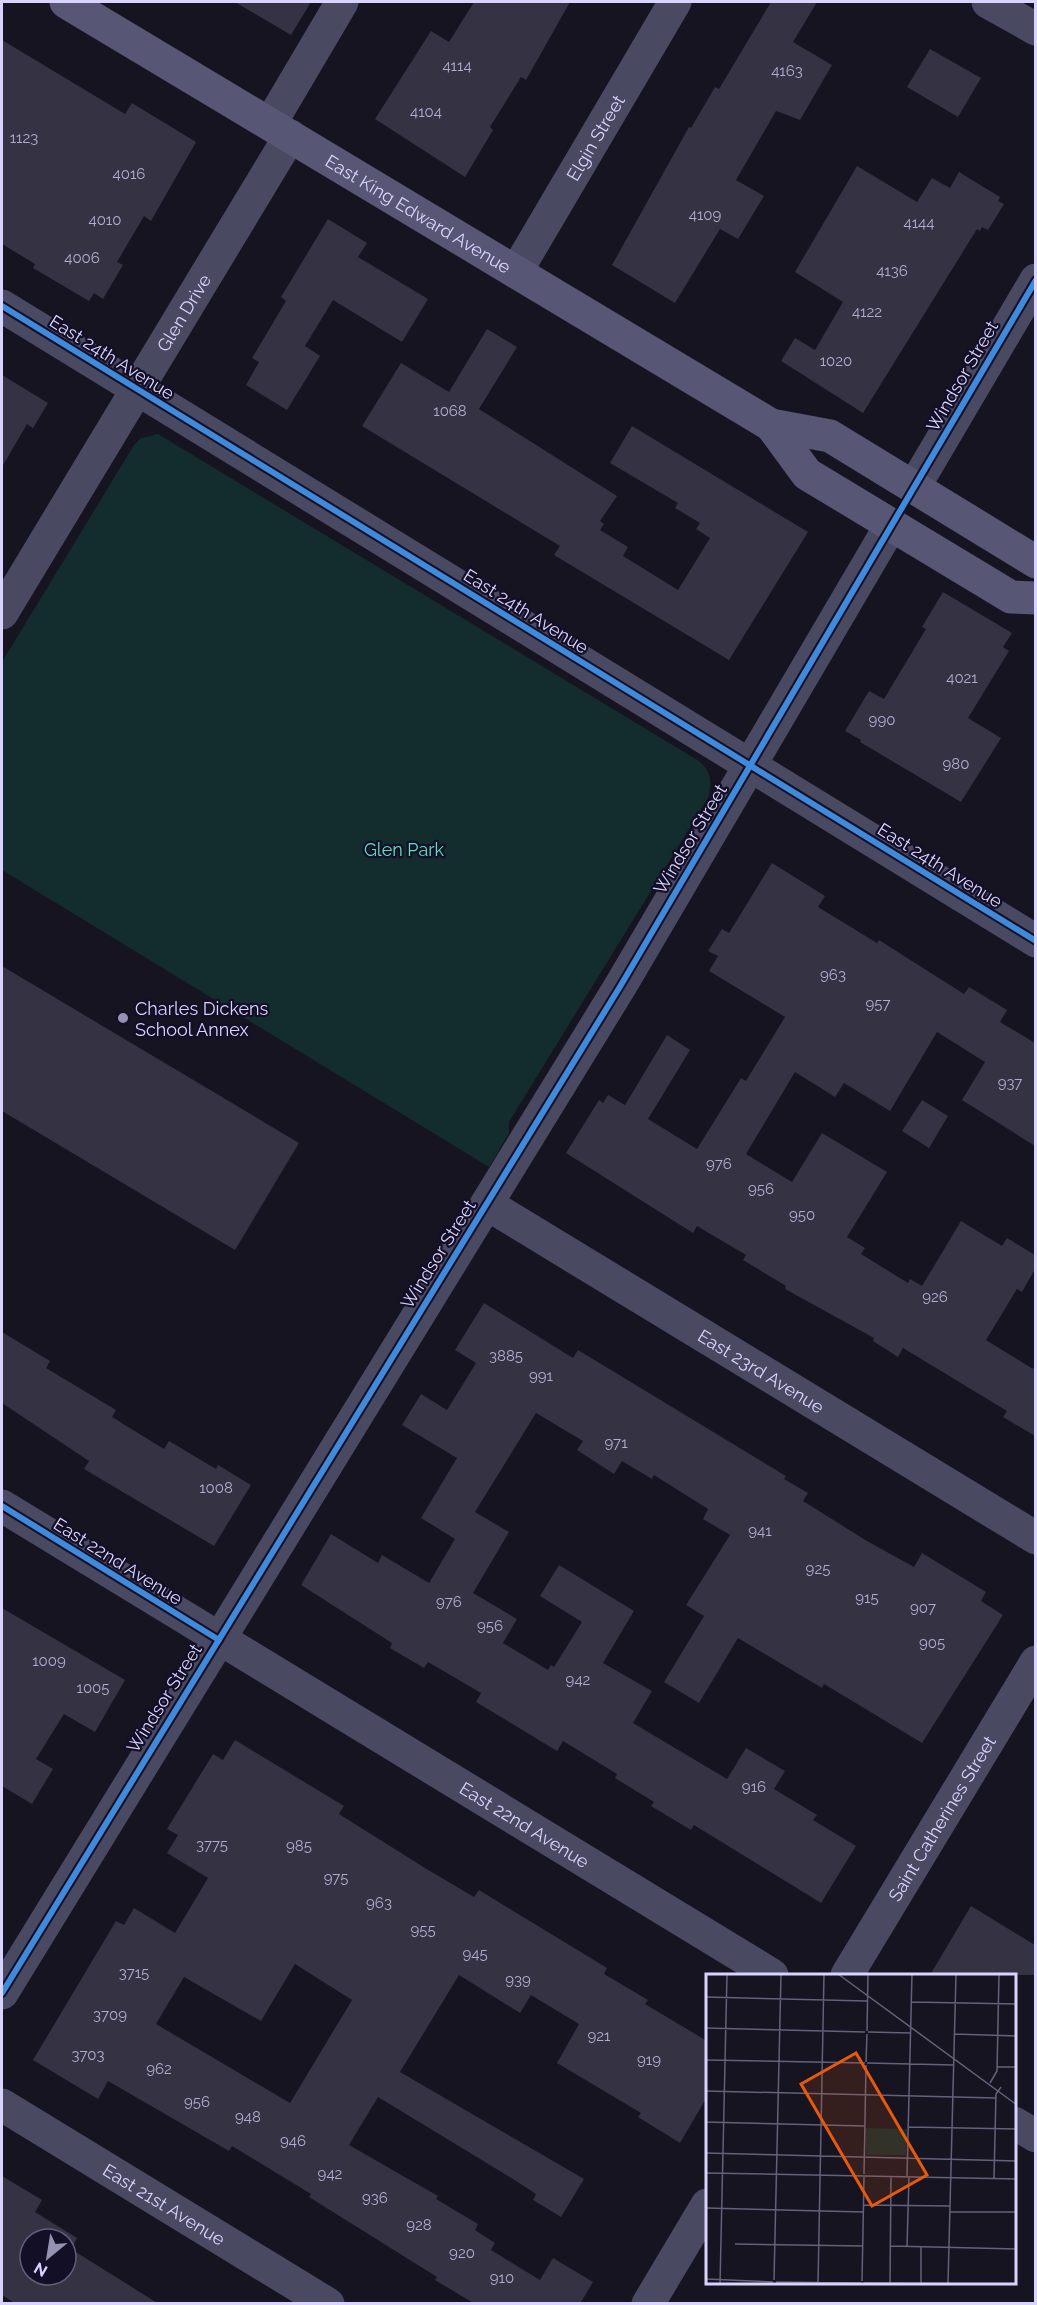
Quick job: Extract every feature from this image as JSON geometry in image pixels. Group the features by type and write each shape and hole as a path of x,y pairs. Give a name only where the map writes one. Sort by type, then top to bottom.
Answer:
{"main road":[{"name":"East King Edward Avenue","path":"66,2 771,425 830,436 1035,562"},
{"name":"East King Edward Avenue","path":"771,425 807,474 1011,597 1035,598"}],"street":[{"name":"Glen Drive","path":"2,613 137,390 280,130 342,2"},
{"name":"Elgin Street","path":"516,272 675,2"},
{"path":"988,2 1035,29"},
{"name":"Windsor Street","path":"914,487 1035,280"},
{"name":"East 24th Avenue","path":"2,306 1035,941"},
{"name":"Windsor Street","path":"2,1993 487,1204 750,766 891,525"},
{"name":"East 23rd Avenue","path":"487,1204 1035,1539"},
{"name":"East 22nd Avenue","path":"2,1506 770,1974"},
{"name":"Saint Catherines Street","path":"848,1974 1035,1662"},
{"name":"East 21st Avenue","path":"2,2105 328,2304"},
{"path":"1016,2124 1035,2136"},
{"path":"648,2304 706,2207"}],"green space":[{"name":"Glen Park","path":"158,434 699,761 709,773 708,798 509,1122 509,1133 489,1167 2,870 2,662 134,445 141,438"}],"building":[{"path":"235,2 311,2 291,35"},
{"path":"474,2 570,2 526,80 521,77 490,127 493,130 465,177 375,119 431,31 449,42"},
{"path":"771,2 817,2 793,42 832,65 800,120 776,111 736,180 764,196 738,239 720,229 675,303 612,265 689,127 691,128 715,87 719,89"},
{"path":"2,40 125,114 132,103 196,142 151,221 144,216 117,262 123,265 103,299 94,293 89,301 33,268 35,264 2,244"},
{"path":"930,49 981,78 958,117 907,87"},
{"path":"857,166 917,202 932,178 950,188 959,172 1000,197 998,201 1004,204 988,230 982,227 980,231 977,229 863,413 781,361 795,338 815,350 843,302 795,272"},
{"path":"328,219 367,243 358,257 428,299 402,342 333,300 305,346 320,356 287,410 246,385 259,362 252,358 286,301 281,297"},
{"path":"487,329 517,347 479,409 617,496 600,521 604,524 600,530 628,547 623,556 678,590 710,538 696,529 700,523 675,508 678,503 610,463 632,426 808,532 729,660 554,555 560,546 362,426 401,363 449,392"},
{"path":"2,375 48,403 33,428 27,424 2,467"},
{"path":"943,592 1012,633 1003,647 1009,651 968,718 1001,738 961,802 845,731 869,691 884,699 926,629 922,627"},
{"path":"772,863 825,896 818,907 877,943 879,940 964,994 969,987 1007,1010 1000,1022 1035,1043 1035,1146 962,1100 985,1062 937,1032 890,1111 844,1083 835,1097 795,1072 746,1154 792,1182 822,1133 887,1172 847,1237 865,1248 861,1254 908,1283 910,1279 922,1286 961,1221 1002,1246 1007,1238 1035,1255 1035,1269 1022,1292 1017,1289 986,1340 1033,1369 1035,1364 1035,1436 1003,1417 1007,1411 903,1348 898,1357 873,1341 874,1338 785,1289 786,1286 743,1260 746,1255 697,1226 693,1233 566,1153 599,1100 603,1103 608,1095 625,1105 667,1035 690,1050 648,1119 697,1149 741,1078 746,1081 785,1017 709,971 718,956 708,951 722,929 729,933"},
{"path":"2,966 299,1143 235,1250 2,1111"},
{"path":"922,1100 948,1116 929,1148 902,1131"},
{"path":"484,1303 573,1358 578,1350 786,1476 784,1479 808,1493 803,1501 867,1541 914,1567 922,1553 986,1592 981,1601 1003,1615 922,1743 824,1684 822,1688 738,1638 699,1703 664,1682 704,1616 686,1605 730,1535 703,1519 708,1509 654,1475 652,1479 622,1461 614,1474 577,1450 583,1441 536,1413 475,1512 509,1532 473,1593 517,1619 503,1643 548,1670 551,1665 554,1667 582,1622 540,1596 559,1565 634,1611 603,1663 652,1691 633,1723 727,1779 746,1748 785,1771 774,1789 817,1815 813,1820 856,1846 821,1903 694,1825 691,1830 651,1806 654,1802 615,1778 617,1774 563,1741 557,1751 476,1702 481,1693 428,1662 424,1668 390,1648 392,1643 301,1585 331,1534 378,1563 382,1555 429,1583 455,1539 421,1518 457,1458 402,1425 421,1394 447,1410 476,1363 455,1350"},
{"path":"2,1332 50,1361 46,1368 116,1410 112,1417 164,1449 169,1441 216,1469 218,1465 251,1485 214,1546 84,1469 89,1461 2,1403"},
{"path":"2,1608 125,1680 95,1732 64,1714 36,1759 53,1769 32,1804 2,1786"},
{"path":"235,1740 344,1806 339,1814 425,1868 474,1897 479,1890 607,1968 604,1974 648,2000 645,2004 706,2040 706,2099 680,2143 638,2117 641,2113 557,2063 579,2024 531,1995 520,2013 459,1975 400,2072 584,2179 561,2217 533,2200 536,2194 378,2097 349,2145 438,2196 436,2199 478,2224 475,2230 495,2243 491,2250 540,2280 553,2258 593,2282 580,2304 475,2304 435,2280 437,2277 309,2197 311,2194 232,2146 229,2151 108,2081 98,2099 33,2060 116,1921 124,1925 134,1908 175,1933 208,1878 167,1853 178,1835 167,1829 213,1754 223,1760","holes":["295,1964 352,2000 290,2103 156,2024 184,1977 261,2021"]},
{"path":"971,1906 1035,1945 1035,1975 931,1974"},
{"path":"2,2176 42,2200 35,2212 59,2227 18,2227 18,2287 78,2287 78,2253 159,2304 16,2304 2,2295"}],"cycle path":[{"path":"2,1993 621,985 1036,280"},
{"path":"2,306 1036,941"},
{"path":"2,1506 219,1640"}],"place":[{"name":"Charles Dickens School Annex","path":"123,1018"}]}
